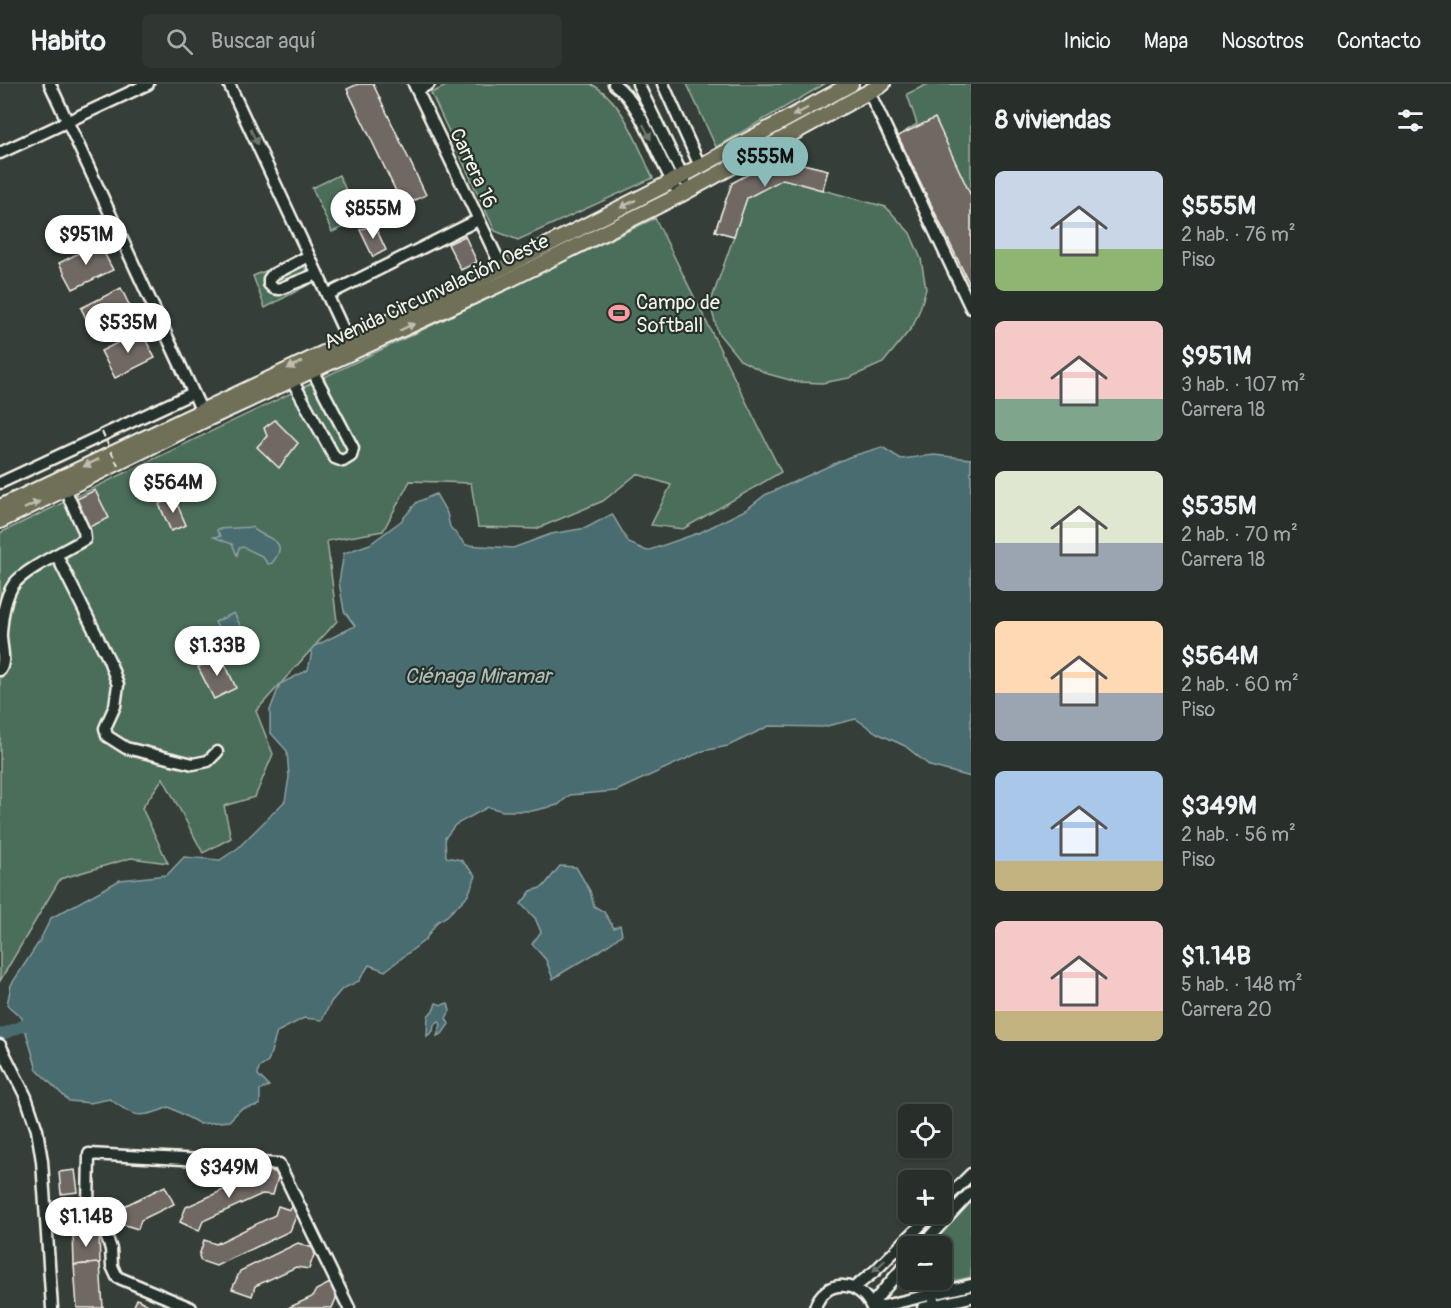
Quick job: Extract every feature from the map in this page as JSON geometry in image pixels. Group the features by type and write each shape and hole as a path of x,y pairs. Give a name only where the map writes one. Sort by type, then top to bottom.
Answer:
{"main road":[{"name":"Avenida Circunvalación Oeste","path":"0,507 351,346 700,166 851,84"},
{"name":"Avenida Circunvalación Oeste","path":"0,521 203,415 292,380 351,346 509,280 684,192 883,84"}],"street":[{"path":"50,84 203,415"},
{"path":"0,153 148,84"},
{"path":"229,84 351,346"},
{"path":"415,87 429,84"},
{"path":"614,84 632,104 677,178"},
{"path":"638,84 684,192"},
{"path":"663,84 700,166"},
{"name":"Carrera 16","path":"415,87 502,268"},
{"path":"869,92 971,308"},
{"path":"327,295 478,220"},
{"path":"309,256 272,275 268,279 269,284 279,289 317,274"},
{"path":"292,380 335,458 343,461 351,456 353,448 312,370"},
{"path":"0,483 193,393"},
{"path":"0,670 3,667 0,640 2,619 13,585 22,576 85,539 84,531 65,489"},
{"path":"57,556 109,660 118,685 115,706 105,728 107,736 126,748 193,764 208,761 217,752"},
{"path":"0,1045 26,1097 37,1130 42,1161 52,1308"},
{"path":"191,1308 117,1277 112,1266 111,1249 106,1235 88,1207 89,1154 279,1164 349,1308"},
{"path":"952,1193 971,1174"},
{"path":"930,1236 971,1192"},
{"path":"855,1287 922,1224"},
{"path":"873,1307 898,1274"},
{"path":"815,1308 822,1294 843,1285 855,1287 865,1294 873,1307"},
{"path":"873,1307 971,1285"},
{"path":"928,1290 927,1307 971,1297"}],"path":[{"path":"102,432 120,470"}],"green space":[{"path":"450,84 591,84 603,91 629,125 653,178 518,240 495,231 431,93"},
{"path":"687,84 825,84 716,147"},
{"path":"928,84 971,84 971,287 898,136 917,124 907,94"},
{"path":"778,158 828,170 823,190 886,207 910,233 921,259 926,289 913,326 883,363 849,378 822,383 797,382 768,374 740,360 718,333 710,304 734,236 715,231 732,183"},
{"path":"339,175 360,220 332,232 312,188"},
{"path":"655,218 781,472 683,529 651,525 671,485 637,474 603,501 536,529 478,527 471,483 410,481 383,531 327,541 337,621 256,711 273,754 255,797 224,806 231,838 203,853 163,778 142,808 168,863 131,858 60,879 0,981 0,533"},
{"path":"300,257 312,283 265,308 253,276"},
{"path":"971,1200 971,1277 952,1281 952,1236 937,1236 949,1224 952,1224 952,1220"}],"water":[{"name":"Ciénaga Miramar","path":"882,447 901,459 934,455 971,459 971,777 930,766 905,746 877,733 856,719 823,727 769,726 728,746 703,751 616,791 570,795 558,805 532,811 503,811 488,807 455,825 445,838 446,857 461,860 476,876 468,895 447,916 437,922 425,940 385,971 369,965 359,981 342,989 331,1002 322,1020 304,1018 277,1032 268,1062 259,1068 258,1075 269,1086 260,1090 260,1105 241,1109 229,1121 200,1124 169,1107 138,1115 125,1110 110,1099 90,1103 69,1101 37,1070 22,1018 7,1005 11,985 39,942 51,918 120,880 167,875 184,857 220,860 238,848 285,801 289,777 287,751 270,732 270,710 280,684 308,670 313,647 355,626 344,611 339,582 344,553 370,544 401,521 417,502 436,494 447,513 450,527 466,545 513,548 551,534 586,528 612,514 629,543 647,551 701,532 747,509 765,495 849,457"},
{"path":"252,527 277,543 278,554 272,563 268,564 262,556 243,547 239,548 237,555 232,544 214,537 221,536 218,529"},
{"path":"234,613 253,651 234,659 215,622"},
{"path":"560,866 576,867 590,891 594,906 604,912 614,928 620,925 622,934 606,947 553,979 546,960 532,944 541,932 535,918 521,904 531,891 543,887"},
{"path":"436,1003 442,1005 448,1003 450,1011 446,1018 449,1024 442,1034 437,1036 441,1025 439,1021 427,1036 428,1016"}],"building":[{"path":"358,84 373,84 426,195 403,206 347,89"},
{"path":"935,118 971,196 971,287 898,136"},
{"path":"778,158 828,170 822,190 783,179 747,198 734,236 715,231 732,183"},
{"path":"374,224 386,250 373,257 360,230"},
{"path":"465,236 477,262 461,270 448,244"},
{"path":"99,243 113,270 73,289 59,263"},
{"path":"121,288 134,315 94,335 81,308"},
{"path":"141,331 155,358 115,378 101,351"},
{"path":"275,420 298,443 279,468 257,447 267,436 264,428"},
{"path":"95,490 109,518 87,528 75,500"},
{"path":"174,497 186,525 171,531 159,504"},
{"path":"221,655 236,688 214,699 198,667"},
{"path":"75,1170 78,1192 61,1194 59,1172"},
{"path":"265,1171 276,1172 278,1177 273,1195 262,1194 203,1221 199,1231 180,1222 186,1207"},
{"path":"165,1186 174,1204 141,1220 138,1229 118,1223 124,1206"},
{"path":"278,1206 290,1210 292,1206 299,1209 290,1231 216,1266 201,1261 199,1256 204,1240 216,1244 275,1215"},
{"path":"99,1232 100,1263 74,1265 73,1233"},
{"path":"298,1243 316,1249 309,1269 296,1267 255,1286 252,1296 232,1289 240,1271"},
{"path":"100,1263 103,1308 77,1308 74,1265"},
{"path":"330,1283 337,1296 332,1308 288,1308 312,1297 316,1290"},
{"path":"137,1299 154,1308 133,1308"}],"waterway":[{"path":"0,1035 25,1025"}],"place":[{"name":"Campo de Softball","path":"619,313"}]}
